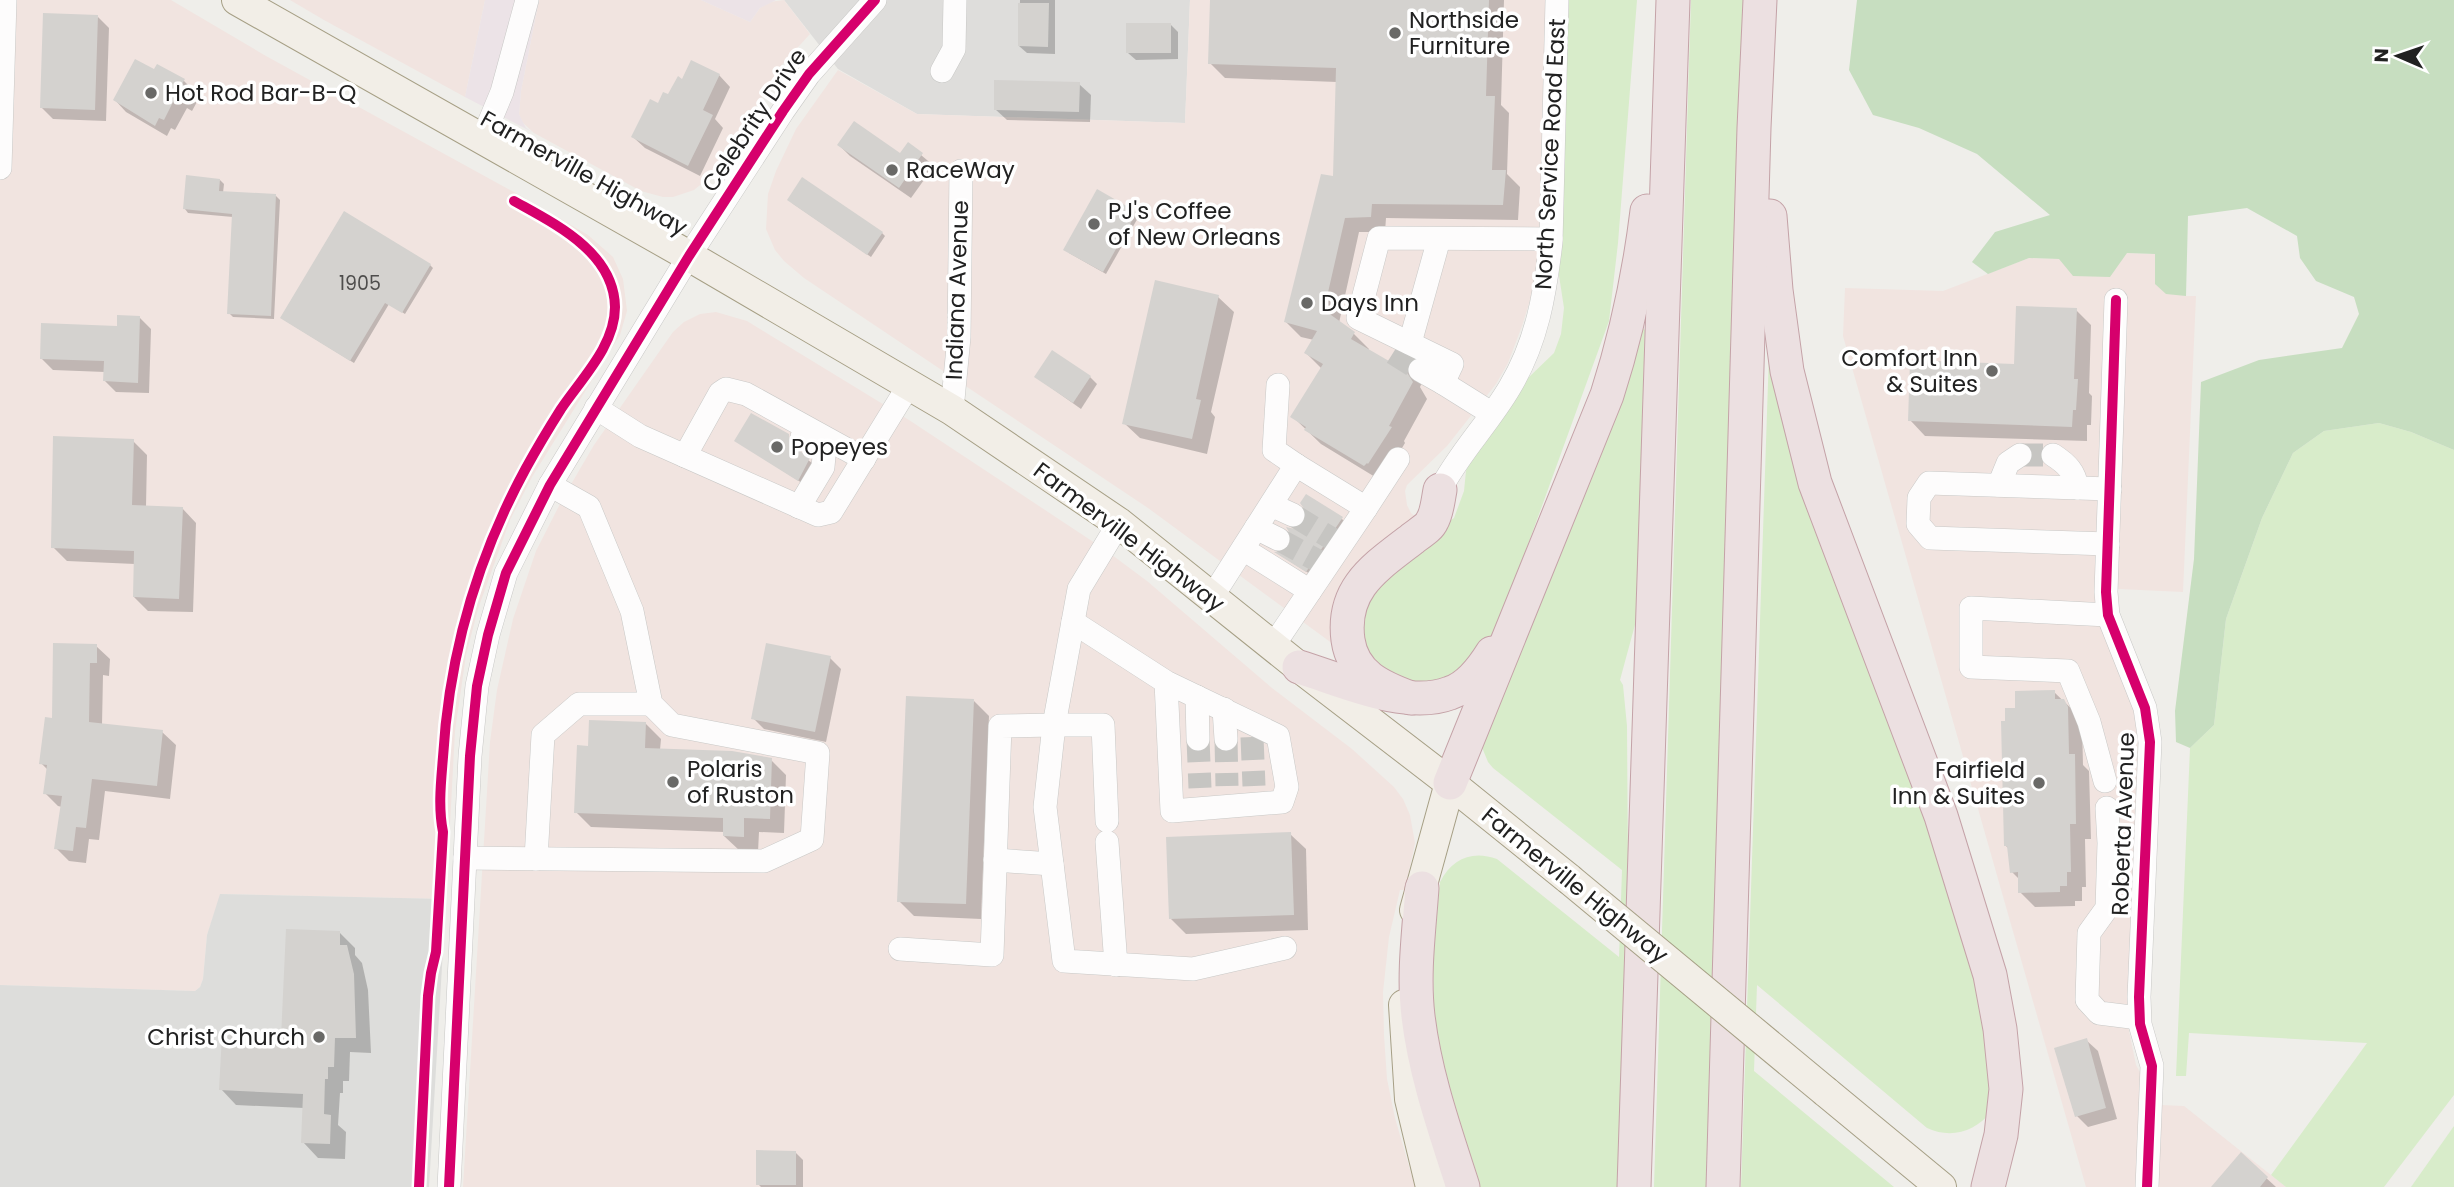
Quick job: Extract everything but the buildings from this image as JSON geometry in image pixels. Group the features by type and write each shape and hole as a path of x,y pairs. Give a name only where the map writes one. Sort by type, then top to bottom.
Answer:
{"highway":[{"path":"1450,783 1607,395 1625,338 1641,263 1656,135 1667,0"},
{"path":"1634,1187 1673,0"},
{"path":"1723,1187 1760,0"},
{"path":"1754,128 1769,212 1787,371 1815,483 1941,816 1990,975 2000,1028 2006,1089 2001,1135 1987,1187"},
{"path":"1411,698 1386,689 1360,670 1353,659 1348,642 1348,612 1351,598 1360,584 1377,566 1432,523 1440,490"},
{"path":"1299,667 1383,693 1411,698 1432,698 1452,693 1471,681 1486,664 1516,616"},
{"path":"1422,888 1416,973 1418,1016 1436,1105 1463,1187"}],"main road":[{"name":"Farmerville Highway","path":"237,0 689,256 952,410 1119,523 1569,879 1941,1187"},
{"path":"1431,1187 1410,1099 1403,1012 1406,956 1412,922 1450,783"}],"street":[{"path":"0,168 5,0"},
{"path":"482,140 502,92 527,0"},
{"name":"Celebrity Drive","path":"449,1187 470,755 477,686 506,573 550,485 689,256 808,74 875,0"},
{"path":"942,71 954,49 955,0"},
{"name":"North Service Road East","path":"1440,490 1450,471 1509,389 1528,355 1541,312 1551,239 1557,0"},
{"name":"Indiana Avenue","path":"952,410 959,337 961,171"},
{"path":"1443,383 1452,364 1402,348 1378,327 1358,318 1378,238 1551,239"},
{"path":"1402,348 1439,239"},
{"name":"Roberta Avenue","path":"2116,300 2106,592 2108,615 2145,708 2150,742 2138,997 2144,1045 2152,1066 2147,1187"},
{"path":"1420,370 1491,413"},
{"path":"1278,384 1274,450 1366,508"},
{"path":"596,408 640,436 818,515 831,512 909,385"},
{"path":"685,456 720,393 726,389 761,402 863,459"},
{"path":"761,402 761,412 821,449 824,456 823,467 799,507"},
{"path":"2000,485 2008,463 2020,455"},
{"path":"2053,456 2064,462 2075,476 2077,488"},
{"path":"1273,646 1310,591 1323,564 1366,508 1398,459"},
{"path":"1212,597 1296,465"},
{"path":"2108,544 1930,538 1919,524 1919,498 1929,483 2110,489"},
{"path":"465,858 764,861 812,839 818,753 672,725 651,704 632,611 589,507 550,485"},
{"path":"1271,505 1293,515"},
{"path":"1119,523 1079,589 1054,725 1045,807 1064,961 1193,969 1285,948"},
{"path":"1256,528 1278,539"},
{"path":"1243,549 1310,591"},
{"path":"2105,781 2089,722 2068,671 1971,667 1972,608 2108,615"},
{"path":"1073,622 1166,682 1224,709 1251,729 1279,736 1287,787 1282,802 1254,795 1201,799 1172,811 1166,682"},
{"path":"1197,696 1198,739"},
{"path":"536,859 543,734 579,704 651,704"},
{"path":"1224,709 1226,739"},
{"path":"900,949 992,956 1000,726 1103,724 1116,965"},
{"path":"2107,808 2107,908 2089,933 2087,1000 2099,1013 2140,1018"},
{"path":"2109,844 2146,846"},
{"path":"995,860 1052,864"}],"shaded area":[{"path":"0,0 171,0 266,56 588,235 613,257 623,279 627,311 620,335 532,477 510,520 478,609 466,655 455,731 446,899 221,894 207,935 203,979 195,991 0,985"},
{"path":"290,0 485,0 465,97 324,20"},
{"path":"485,0 539,0 519,114 526,128 534,133 465,97"},
{"path":"539,0 701,0 750,22 760,8 769,2 784,0 810,34 780,67 715,173 694,190 673,197 663,197 641,191 534,133 522,122 519,114 521,91"},
{"path":"701,0 776,0 760,8 750,22"},
{"path":"784,0 1190,0 1185,123 917,114 838,69"},
{"path":"1190,0 1547,0 1539,250 1534,288 1522,326 1508,363 1496,384 1447,446 1407,485 1407,505 1420,521 1333,644 1148,508 804,278 775,250 766,229 768,194 776,171 796,129 838,70 917,114 1185,123"},
{"path":"2127,253 2156,254 2186,296 2196,296 2183,592 2097,588 2137,714 2138,776 2128,996 2129,1031 2136,1065 2141,1074 2136,1187 2086,1187 1843,336 1845,288 1943,291 2029,258 2059,259"},
{"path":"716,312 747,321 909,420 1104,549 1147,581 1272,688 1352,749 1394,787 1410,815 1415,843 1405,890 1400,890 1389,937 1383,992 1384,1035 1387,1079 1415,1187 463,1187 490,742 497,690 513,619 536,551 594,445 673,332 684,322 700,314"},
{"path":"220,894 446,899 429,1187 0,1187 0,985 195,991 203,979 207,935"},
{"path":"2161,1105 2184,1106 2286,1187 2158,1187"}],"green space":[{"path":"1569,0 1637,0 1618,243 1609,321 1501,619 1506,622 1466,674 1419,687 1358,658 1362,594 1433,532 1454,518 1474,451 1527,379 1554,353 1561,334 1564,308 1558,269"},
{"path":"1691,0 1743,0 1706,1187 1654,1187"},
{"path":"1857,0 2454,0 2454,450 2411,432 2379,423 2324,431 2293,453 2262,518 2226,619 2214,725 2190,748 2176,742 2175,711 2194,559 2201,382 2259,360 2342,348 2359,314 2354,297 2316,281 2300,258 2297,236 2247,208 2188,216 2186,296 2166,294 2155,284 2155,254 2127,253 2110,277 2073,276 2059,259 2029,258 1988,274 1972,262 1995,232 2050,215 1977,154 1919,128 1873,115 1849,70"},
{"path":"1641,327 1645,330 1636,621 1620,680 1623,685 1627,726 1628,869 1619,1187 1476,1187 1453,1127 1434,1017 1433,955 1440,882 1451,867 1464,858 1480,855 1497,859 1619,957 1622,870 1493,768 1481,745"},
{"path":"1769,353 1907,764 1988,1018 1992,1111 1978,1124 1962,1132 1945,1133 1927,1128 1757,985 1754,1071 1894,1187 1741,1187"},
{"path":"2379,423 2411,432 2454,450 2454,1095 2384,1187 2286,1187 2271,1175 2367,1043 2189,1033 2186,1076 2176,1076 2190,748 2214,725 2226,619 2262,518 2293,453 2324,431"},
{"path":"2454,1126 2454,1187 2411,1187"}],"tunnel":[{"path":"1393,353 1420,370"},
{"path":"2020,455 2053,455"},
{"path":"1293,515 1334,540"},
{"path":"1278,539 1320,562"},
{"path":"1252,737 1254,786"},
{"path":"1198,739 1200,788"},
{"path":"1226,739 1227,786"}],"cycle path":[{"path":"449,1187 470,756 477,686 506,573 550,485 689,256 809,74 875,0"},
{"path":"419,1187 428,996 436,952 443,832 441,776 446,719 459,645 480,572 509,502 552,423 603,349 614,321 612,288 605,270 593,255 564,230 514,201"},
{"path":"2116,300 2106,592 2108,615 2145,708 2150,742 2139,997 2140,1024 2152,1066 2147,1187"}],"place":[{"name":"Northside Furniture","path":"1395,33"},
{"name":"Hot Rod Bar-B-Q","path":"151,93"},
{"name":"RaceWay","path":"892,170"},
{"name":"PJ's Coffee of New Orleans","path":"1094,224"},
{"name":"Days Inn","path":"1307,303"},
{"name":"Comfort Inn & Suites","path":"1992,371"},
{"name":"Popeyes","path":"777,447"},
{"name":"Polaris of Ruston","path":"673,782"},
{"name":"Fairfield Inn & Suites","path":"2039,783"},
{"name":"Christ Church","path":"319,1037"}]}
